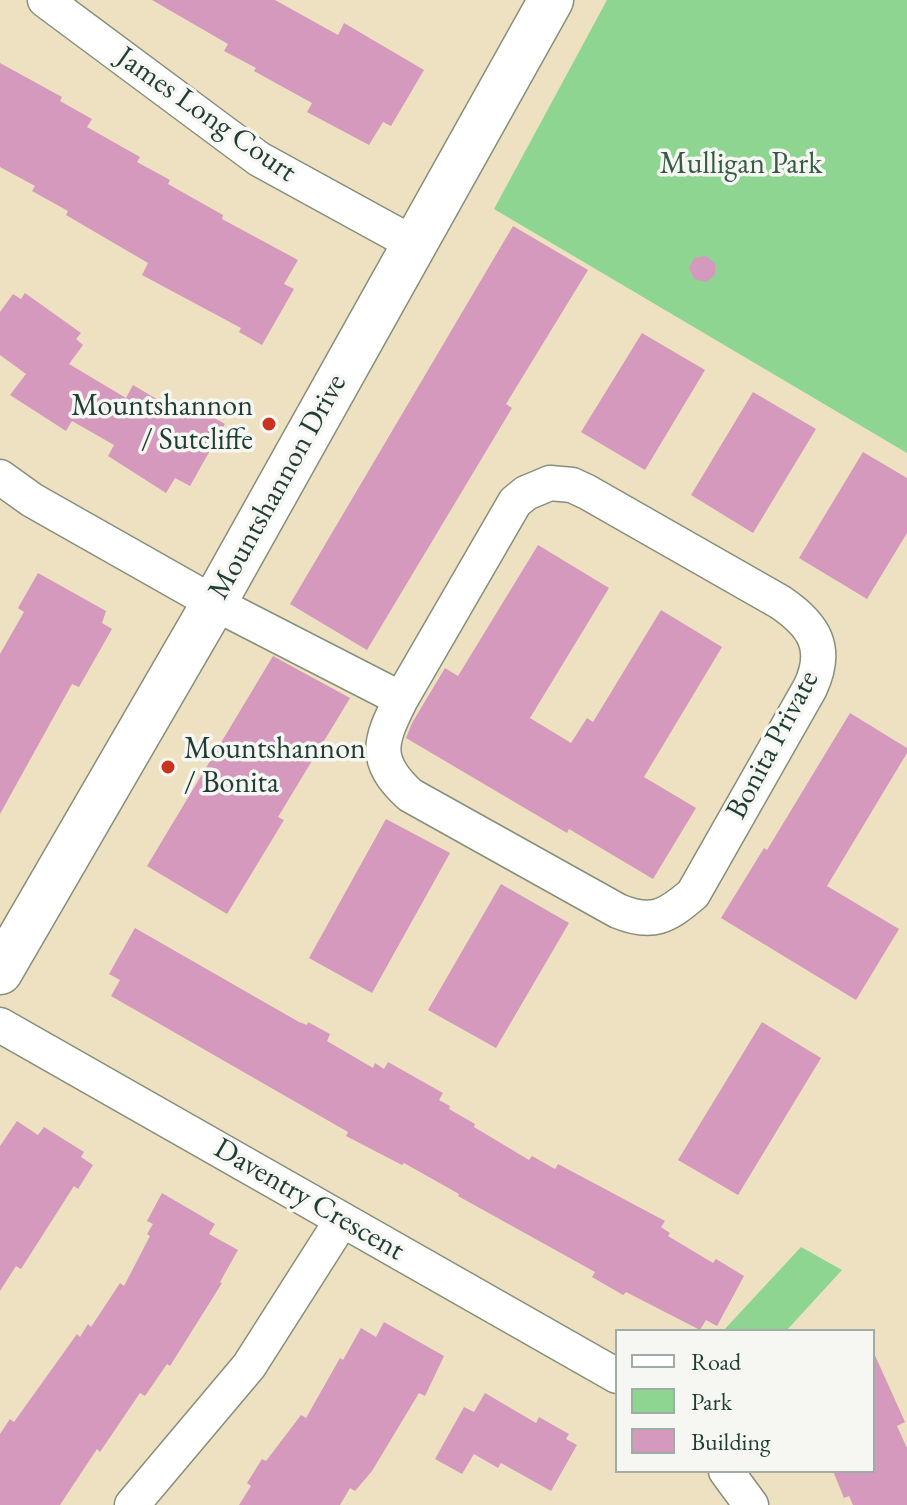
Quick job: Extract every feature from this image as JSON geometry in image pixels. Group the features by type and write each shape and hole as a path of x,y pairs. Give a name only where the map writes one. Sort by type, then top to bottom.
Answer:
{"street":[{"name":"James Long Court","path":"45,0 259,159 414,244"},
{"name":"Mountshannon Drive","path":"0,972 214,603 551,0"},
{"path":"0,477 32,500 214,603 401,699"},
{"name":"Bonita Private","path":"550,483 572,485 587,492 780,602 802,617 811,630 818,650 817,672 810,688 693,894 658,918 635,919 618,911 410,795 394,780 386,765 381,744 401,699 515,502 526,493 550,483"},
{"name":"Daventry Crescent","path":"0,1025 615,1375"},
{"path":"132,1505 249,1366 342,1220"},
{"path":"727,1473 751,1505"}],"green space":[{"name":"Mulligan Park","path":"607,0 907,0 907,453 494,209"},
{"path":"801,1247 842,1270 788,1329 725,1329"}],"building":[{"path":"152,0 275,0 338,35 344,23 424,70 391,126 383,122 369,145 307,112 312,103 254,71 256,68 224,51 228,44"},
{"path":"0,63 62,97 60,101 92,119 87,127 140,157 137,162 170,180 168,184 223,215 222,219 298,260 284,284 294,289 262,345 239,332 241,328 142,275 148,263 66,215 68,211 32,191 35,186 0,167"},
{"path":"513,226 588,270 506,404 512,408 367,650 290,604"},
{"path":"706,256 715,263 715,275 706,282 694,279 689,268 694,258"},
{"path":"25,293 81,333 76,339 83,345 69,364 126,398 133,385 182,414 188,403 225,424 190,486 175,478 166,493 108,456 114,445 72,421 66,431 10,395 26,374 0,355 0,312 13,294 21,299"},
{"path":"642,333 705,370 645,470 581,432"},
{"path":"753,392 816,429 753,533 691,495"},
{"path":"863,452 907,478 907,533 867,599 799,558"},
{"path":"538,545 609,588 530,718 571,743 587,718 593,722 661,610 722,647 644,777 696,808 653,879 569,829 567,833 406,738 445,668 458,676"},
{"path":"38,573 106,611 102,623 112,629 79,687 72,684 0,814 0,654 24,612 18,608"},
{"path":"273,656 350,698 278,817 284,820 227,914 147,866"},
{"path":"850,713 907,748 907,753 827,886 899,929 856,1000 721,918 764,848 767,850"},
{"path":"386,819 450,853 372,993 309,958"},
{"path":"501,884 569,923 496,1048 428,1010"},
{"path":"135,928 299,1022 307,1025 308,1022 330,1034 327,1041 373,1068 375,1063 384,1069 388,1062 443,1093 439,1100 475,1124 474,1127 529,1160 532,1156 555,1169 558,1164 665,1221 661,1227 670,1233 668,1236 713,1263 716,1259 744,1276 717,1326 706,1320 701,1329 626,1292 623,1295 592,1277 595,1272 404,1163 402,1165 346,1136 348,1132 111,996 120,980 109,974"},
{"path":"762,1022 821,1058 738,1195 678,1160"},
{"path":"17,1121 38,1135 44,1127 84,1152 81,1157 93,1165 78,1189 74,1186 21,1269 16,1266 0,1291 0,1146"},
{"path":"162,1193 215,1224 209,1234 238,1250 222,1283 170,1366 167,1364 145,1396 140,1393 100,1452 97,1449 60,1505 0,1505 0,1434 10,1419 14,1422 77,1334 80,1337 88,1324 91,1327 120,1283 124,1286 150,1236 147,1234 153,1224 147,1221"},
{"path":"384,1322 444,1356 425,1396 419,1393 372,1471 355,1491 350,1488 340,1505 239,1505 251,1486 247,1483 262,1459 266,1461 301,1415 306,1418 361,1328 376,1337"},
{"path":"875,1355 905,1422 897,1426 907,1448 907,1505 853,1505 849,1496 844,1498 834,1473 875,1473"},
{"path":"485,1393 536,1423 539,1417 569,1434 566,1439 577,1445 551,1491 501,1463 498,1468 474,1454 462,1474 435,1459 464,1407 474,1412"}],"place":[{"name":"Mountshannon / Sutcliffe","path":"269,424"},
{"name":"Mountshannon / Bonita","path":"168,767"}]}
